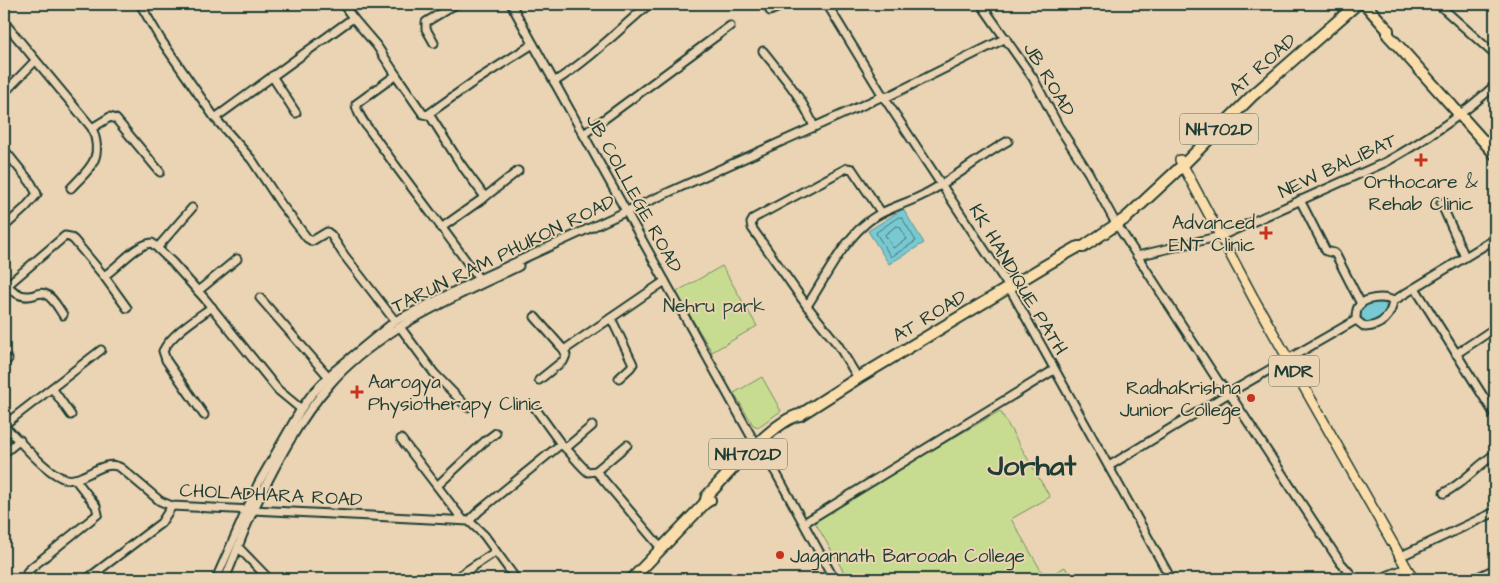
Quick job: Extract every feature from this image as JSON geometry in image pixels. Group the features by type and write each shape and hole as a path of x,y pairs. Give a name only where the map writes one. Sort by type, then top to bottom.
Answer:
{"highway":[{"name":"AT ROAD","path":"1182,162 1248,92 1350,4"},
{"name":"AT ROAD","path":"632,579 705,503 711,500 758,446 798,421 800,416 858,378 1009,287 1078,247 1083,247 1117,221 1252,96 1357,4"},
{"name":"NH702D","path":"1357,4 1384,34 1388,35 1495,154"},
{"name":"NH702D","path":"1365,4 1388,30 1388,35"}],"main road":[{"name":"MDR","path":"1182,162 1254,299 1413,579"}],"street":[{"path":"140,4 161,40 215,118 252,160 276,198 308,238 312,241 327,232 331,235 434,373 467,407"},
{"path":"343,4 377,46 423,114 429,114 472,83 533,44"},
{"path":"434,43 426,29 426,22 456,4"},
{"name":"JB COLLEGE ROAD","path":"511,4 834,579"},
{"path":"554,82 566,75 649,4"},
{"path":"770,11 787,4"},
{"name":"KK HANDIQUE PATH","path":"827,4 920,153 943,184 1009,287 1171,579"},
{"name":"JB ROAD","path":"982,4 1033,78 1059,127 1218,381 1229,393 1340,562 1355,579"},
{"path":"1438,4 1495,55"},
{"path":"215,118 353,18"},
{"path":"4,22 92,128 96,140 97,154 92,166 72,188"},
{"path":"584,134 730,26"},
{"name":"TARUN RAM PHUKON ROAD","path":"216,579 250,510 274,454 301,409 328,376 397,324 479,279 886,97 1006,38"},
{"path":"763,51 790,85 810,116 814,127"},
{"path":"4,93 35,61"},
{"path":"396,75 358,102 356,109 479,279"},
{"path":"272,76 296,113"},
{"name":"NEW BALIBAT","path":"1139,255 1221,236 1386,162 1410,149 1460,114 1495,85"},
{"name":"TARUN RAM PHUKON ROAD","path":"226,579 239,548 250,510 308,413 331,383 397,324 628,213 814,127 886,97"},
{"path":"429,114 460,163 485,196"},
{"path":"92,128 110,118 116,119 160,172"},
{"path":"806,306 864,224 881,212 923,195 943,184 1008,141"},
{"path":"4,152 32,183 37,194 4,227"},
{"path":"858,378 838,345 806,306 752,228 751,223 754,218 847,168 852,169 881,212"},
{"path":"441,228 518,171"},
{"path":"1300,200 1325,250 1336,256 1361,304"},
{"path":"1441,203 1465,257"},
{"path":"158,247 192,208"},
{"path":"63,315 46,294 25,297 16,293 5,284 65,236 74,240 104,276 127,308"},
{"path":"1356,320 1365,328 1379,323 1390,315 1394,301 1495,239"},
{"path":"104,276 146,243 152,243 158,247 212,307 278,390 301,409"},
{"path":"198,292 238,260"},
{"path":"564,350 665,281"},
{"path":"1415,288 1495,415"},
{"path":"1356,320 1358,307 1361,304 1379,297 1394,301"},
{"path":"260,298 328,376"},
{"path":"204,415 166,360 163,351 166,345 182,330 212,307"},
{"path":"535,317 564,350 566,356 564,360 539,380"},
{"path":"611,318 633,364 619,378"},
{"path":"1109,466 1229,393 1356,320"},
{"path":"1456,354 1495,328"},
{"path":"28,579 27,572 31,568 98,514 96,506 75,479 64,479 52,473 4,425 101,350"},
{"path":"804,523 1054,370"},
{"path":"52,388 71,415"},
{"path":"535,408 563,446 588,472 596,471 627,445"},
{"path":"466,521 592,426"},
{"path":"438,485 496,433"},
{"path":"401,439 466,521 484,534 516,579"},
{"path":"4,453 20,440"},
{"path":"1444,493 1456,487 1495,454"},
{"name":"CHOLADHARA ROAD","path":"75,479 104,466 114,464 160,502 172,506 466,521"},
{"path":"596,471 661,548"},
{"path":"88,579 161,523 172,506"},
{"path":"1400,557 1495,512"},
{"path":"239,548 269,579"},
{"path":"454,579 495,552"},
{"path":"1379,579 1406,568"},
{"path":"1474,579 1495,569"}],"green space":[{"name":"Nehru park","path":"722,266 757,326 712,352 676,292"},
{"path":"762,377 781,411 758,427 753,425 734,393"},
{"path":"1000,411 1050,497 1011,519 1046,579 848,579 813,519"},
{"path":"1065,567 1072,579 1054,579 1052,574"}],"water":[{"path":"903,209 924,243 889,264 868,231"},
{"path":"1382,300 1388,312 1375,323 1363,322 1359,309 1372,302"}],"place":[{"name":"Orthocare & Rehab Clinic","path":"1421,160"},
{"name":"Advanced ENT Clinic","path":"1266,233"},
{"name":"Aarogya Physiotherapy Clinic","path":"357,392"},
{"name":"RadhaKrishna Junior College","path":"1251,398"},
{"name":"Jagannath Barooah College","path":"780,555"}],"district":[{"name":"Jorhat","path":"1032,465"}]}
